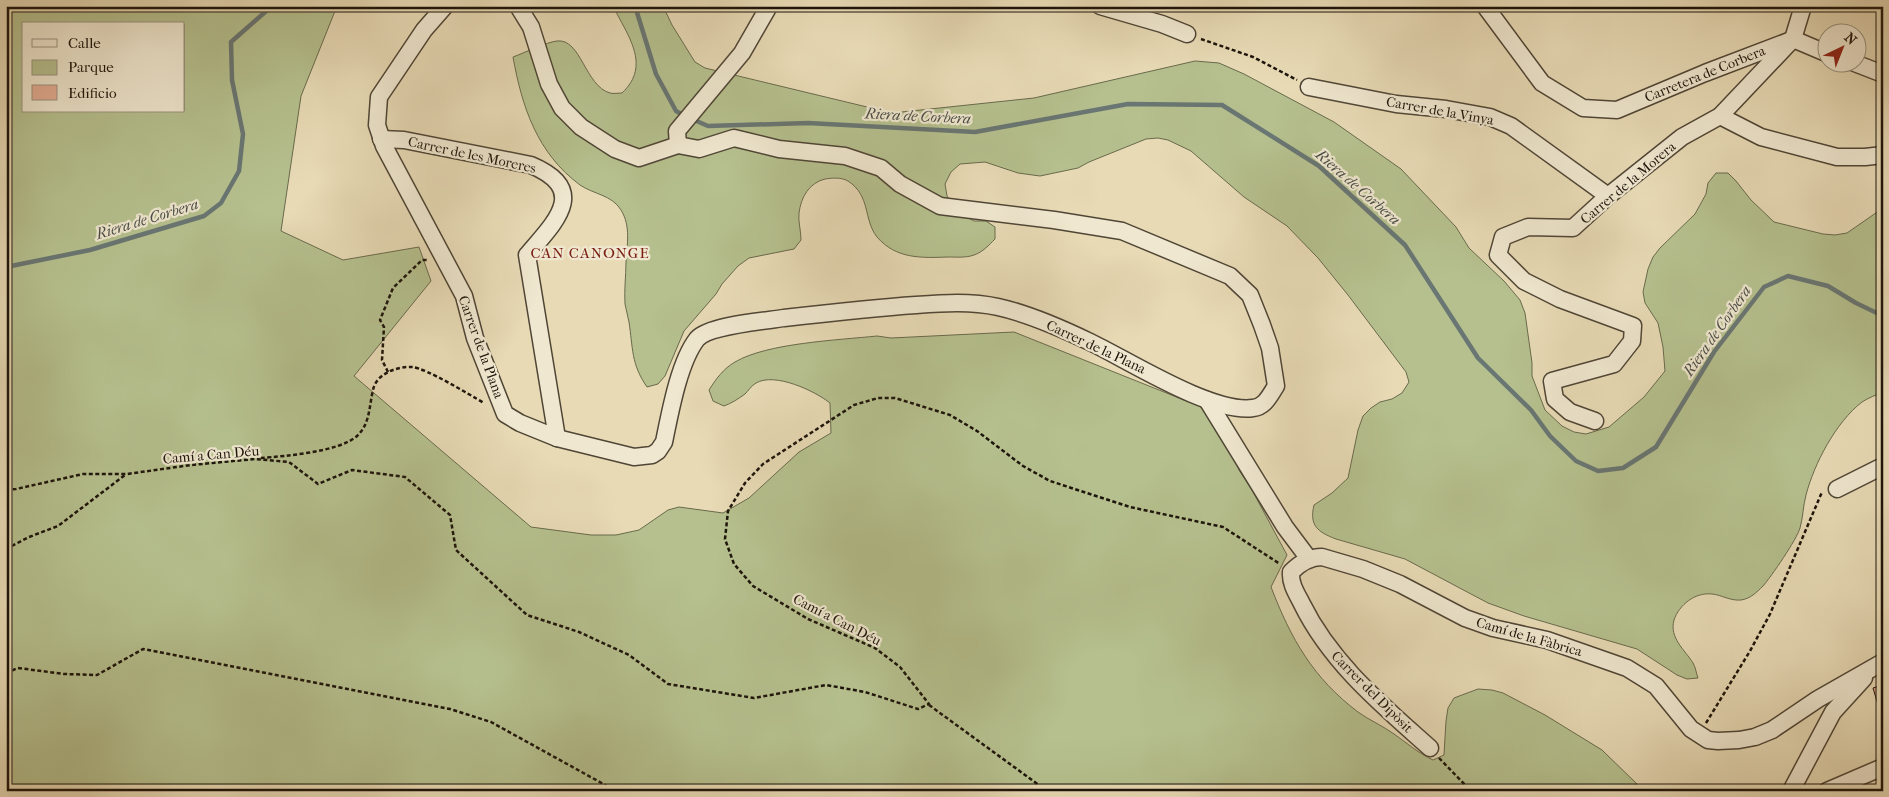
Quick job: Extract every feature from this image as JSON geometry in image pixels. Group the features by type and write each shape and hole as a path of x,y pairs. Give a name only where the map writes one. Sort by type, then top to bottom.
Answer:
{"street":[{"name":"Carrer de la Plana","path":"445,6 424,30 379,97 377,125 382,139 464,296 475,338 506,414 520,422 558,438 634,457 652,456 658,452 664,442 682,371 690,351 699,337 714,329 849,310 928,304 973,303 999,307 1023,314 1089,341 1166,382 1207,400 1237,408 1261,406 1276,386 1270,348 1250,295 1230,276 1122,231 1054,220 940,206 900,184 881,168 845,156 779,149 734,138 699,149 678,138 639,158 615,149 581,128 562,108 549,84 531,27 518,6"},
{"path":"678,138 692,112 742,53 769,6"},
{"path":"1100,6 1162,24 1187,34"},
{"name":"Carretera de Corbera","path":"1485,6 1542,84 1583,108 1617,110 1793,39"},
{"path":"1803,6 1793,39 1816,49"},
{"name":"Carrer de la Morera","path":"1594,421 1570,412 1555,399 1552,381 1614,364 1632,341 1633,326 1560,299 1524,281 1498,255 1503,237 1528,227 1573,228 1608,196 1682,138 1720,116 1793,39"},
{"path":"1866,67 1883,74"},
{"name":"Carrer de la Vinya","path":"1309,87 1396,104 1490,116 1511,126 1608,196"},
{"path":"1720,116 1761,138 1837,157 1883,155"},
{"name":"Carrer de les Moreres","path":"382,139 404,140 531,165 547,172 561,189 564,202 557,220 527,255 558,438"},
{"path":"1207,400 1285,527 1309,559 1291,572"},
{"path":"1837,488 1883,466"},
{"name":"Camí de la Fàbrica","path":"1309,559 1322,557 1363,569 1400,584 1465,618 1493,628 1547,640 1627,668 1656,686 1691,729 1699,735"},
{"name":"Carrer del Dipòsit","path":"1291,572 1293,585 1321,638 1339,662 1430,748"},
{"path":"1699,735 1708,740 1718,742 1755,737 1772,730 1818,699 1877,666"},
{"path":"1790,791 1833,712 1877,666"},
{"path":"1828,791 1883,767"}],"path":[{"path":"1187,34 1253,57 1309,87"},
{"path":"388,372 382,360 384,327 380,320 389,295 393,288 422,260 444,259"},
{"path":"255,459 300,454 339,445 355,437 366,426 373,388 380,378 388,372 414,367 506,414"},
{"name":"Camí a Can Déu","path":"6,490 83,474 126,474 255,459 289,462 318,484 352,470 405,477 450,515 456,550 527,615 579,632 629,655 668,684 754,698 826,685 865,692 918,709 929,704 900,668 874,648 808,619 753,586 734,564 725,539 728,511 745,483 776,455 854,405 878,398 896,398 950,415 978,431 1023,466 1050,481 1130,508 1223,527 1291,572"},
{"path":"6,549 29,537 58,526 126,474"},
{"path":"1699,735 1770,614 1821,492 1837,488"},
{"path":"6,673 18,668 64,674 97,675 143,649 450,709 491,722 616,791"},
{"path":"929,704 1047,791"},
{"path":"1430,748 1471,791"}],"green space":[{"path":"6,6 337,6 301,96 281,231 343,260 419,247 431,281 354,376 531,527 591,535 616,535 639,530 668,510 679,507 723,513 749,498 799,452 831,433 830,403 805,388 784,381 764,380 756,383 745,394 724,406 713,401 709,390 717,378 735,362 749,356 784,346 877,336 891,338 1014,332 1204,408 1231,449 1239,470 1287,555 1271,587 1295,640 1328,685 1358,712 1433,760 1444,755 1448,708 1454,698 1478,689 1492,690 1503,693 1545,715 1602,750 1637,784 1629,791 233,791 215,786 182,791 6,791"},
{"path":"613,6 663,6 672,25 695,62 705,68 892,113 1034,98 1195,61 1219,63 1244,74 1334,122 1401,169 1456,227 1469,248 1504,281 1520,300 1525,313 1532,376 1545,410 1562,426 1574,432 1586,434 1609,427 1644,397 1665,371 1658,323 1645,303 1643,292 1648,269 1653,257 1660,248 1695,214 1706,194 1708,183 1716,173 1728,173 1751,200 1774,222 1823,234 1847,233 1883,208 1883,392 1862,402 1852,410 1827,444 1814,470 1805,499 1798,533 1763,586 1750,597 1741,600 1733,600 1712,594 1700,595 1694,597 1676,614 1673,626 1676,638 1693,663 1698,678 1687,679 1677,675 1637,649 1524,616 1488,603 1405,559 1336,539 1324,534 1316,527 1313,518 1314,505 1332,493 1348,478 1358,430 1363,416 1380,402 1392,399 1402,393 1409,382 1406,372 1318,258 1287,226 1244,197 1191,151 1168,140 1158,138 1146,139 1078,168 1040,176 1018,173 985,162 960,164 951,172 945,184 947,196 954,207 963,215 974,221 986,221 995,227 995,239 980,252 968,257 919,257 909,256 892,250 877,237 870,223 864,201 855,187 848,181 839,178 819,181 810,187 804,196 799,216 801,240 794,249 749,258 738,266 684,331 665,376 658,384 647,387 635,363 625,304 628,236 624,216 613,201 580,185 565,172 542,144 521,94 513,57 542,45 557,41 565,42 578,54 595,82 602,89 610,93 622,93 631,82 635,72 636,61 630,39"}],"building":[{"path":"1883,685 1883,707 1879,708 1873,688"}],"waterway":[{"name":"Riera de Corbera","path":"6,267 90,250 204,216 221,203 239,171 243,134 232,80 231,42 272,6"},
{"name":"Riera de Corbera","path":"635,6 656,74 676,111 685,116"},
{"name":"Riera de Corbera","path":"692,119 708,126 808,123 975,132 1128,104 1222,105 1319,166 1405,245 1478,358 1531,410 1550,436 1576,461 1598,471 1623,468 1656,447 1714,352 1764,287 1788,276 1828,286 1856,303 1883,316"}],"district":[{"name":"CAN CANONGE","path":"590,253"}]}
